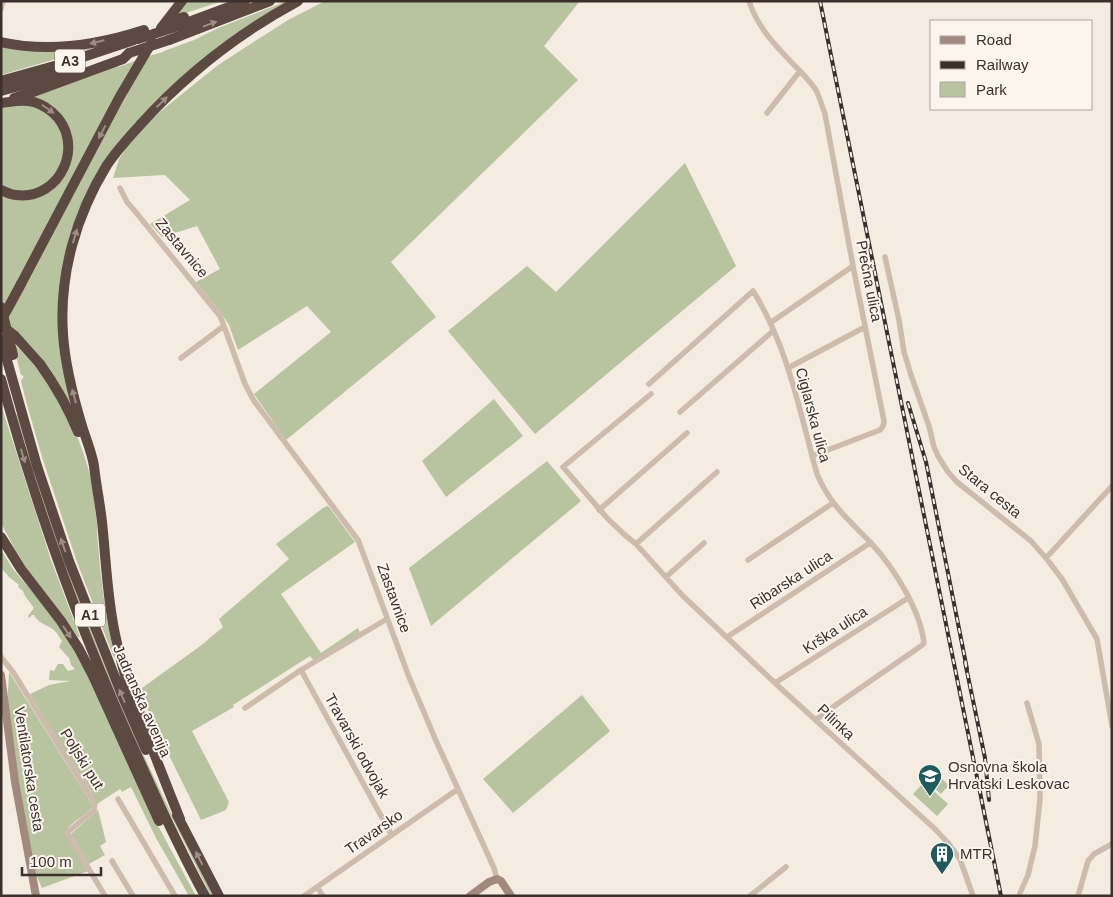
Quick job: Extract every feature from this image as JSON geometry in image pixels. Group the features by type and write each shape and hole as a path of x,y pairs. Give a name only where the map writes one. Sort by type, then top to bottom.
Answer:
{"highway":[{"path":"94,477 74,422 55,384 40,364 1,323 101,132 138,66 156,34 182,1"},
{"name":"A3","path":"1,81 65,63 138,39 181,21 200,18 244,1"},
{"name":"A3","path":"1,92 168,40 270,1"},
{"path":"180,820 129,688 115,634 107,586 102,521 93,464 73,395 65,353 63,296 68,261 88,200 108,164 128,139 155,109 213,57 298,1"},
{"path":"1,42 23,46 78,46 122,37 181,21"},
{"path":"1,102 122,59 129,53"},
{"path":"1,102 29,101 46,107 62,123 69,144 67,160 63,170 56,180 42,191 16,195 1,190"},
{"path":"1,307 18,377 20,403"},
{"name":"Jadranska avenija","path":"1,339 37,466 69,561 138,732 219,896"},
{"name":"Jadranska avenija","path":"1,379 33,490 83,630 129,740 175,838 205,896"},
{"path":"1,394 9,409"},
{"path":"1,537 21,569 79,649 181,864 197,882"}],"main road":[{"name":"Ventilatorska cesta","path":"1,675 15,782 36,896"},
{"path":"470,896 489,882 497,879"},
{"name":"Zastavnice","path":"497,879 501,881 511,896"}],"street":[{"path":"1,10 3,1"},
{"name":"Prečna ulica","path":"750,1 754,14 768,36 817,92 824,114 884,425 880,430 812,456"},
{"path":"767,113 800,71"},
{"name":"Zastavnice","path":"120,188 127,202 220,316 245,384 254,401 358,540 408,677 494,868 497,879"},
{"name":"Stara cesta","path":"885,257 904,352 938,456 957,482 1031,541 1062,580 1096,639 1112,726"},
{"path":"770,322 852,266"},
{"name":"Ciglarska ulica","path":"649,384 753,291 770,322 788,368 817,474 823,488 833,503 892,569 918,618 924,643 816,720"},
{"path":"181,358 224,326"},
{"path":"788,368 866,327"},
{"path":"680,412 773,331"},
{"name":"Pilinka","path":"651,394 563,467 599,510 615,527 636,544 682,594 775,684 936,830 960,859 973,896"},
{"path":"599,510 687,433"},
{"path":"636,544 717,472"},
{"path":"1046,558 1112,486"},
{"path":"748,560 833,503"},
{"path":"667,576 704,543"},
{"name":"Ribarska ulica","path":"727,637 870,543"},
{"name":"Krška ulica","path":"775,684 908,598"},
{"path":"245,708 302,670 387,619"},
{"name":"Poljski put","path":"1,658 13,672 95,804 94,810 68,834 105,896"},
{"name":"Travarski odvojak","path":"302,670 391,834"},
{"path":"1020,894 1028,875 1035,846 1040,799 1039,744 1027,703"},
{"name":"Travarsko","path":"304,896 458,789"},
{"name":"Poljski put","path":"118,799 175,896"},
{"path":"1078,896 1088,861 1094,854 1112,844"},
{"path":"112,861 133,896"},
{"path":"750,896 786,868"},
{"path":"317,887 323,896"}],"green space":[{"path":"187,1 223,1 173,17"},
{"path":"287,1 292,1 261,20 117,148 64,267 71,405 57,380 7,322 18,297 145,57 194,40 218,28"},
{"path":"325,1 580,1 544,46 578,80 391,262 436,317 286,440 254,394 331,332 307,306 238,350 229,325 196,282 220,269 197,226 162,237 150,224 190,200 165,175 113,178 119,159 133,138 151,119 218,65 288,20"},
{"path":"1,44 100,46 1,75"},
{"path":"137,60 3,307 1,299 1,193 14,197 58,182 70,132 30,98"},
{"path":"22,104 46,111 63,132 65,159 46,185 23,192 1,187 1,106"},
{"path":"685,163 736,266 535,434 448,331 527,266 556,292"},
{"path":"12,341 39,369 47,381 68,416 84,454 94,497 102,587 114,658 77,562 42,457 21,381 24,376 21,375"},
{"path":"494,399 523,436 446,497 422,461"},
{"path":"1,405 51,560 80,637 78,637 28,570 1,523"},
{"path":"19,414 80,601 101,656 144,756 214,896 211,896 151,776 104,671 55,540 16,415"},
{"path":"547,461 581,501 431,626 409,568"},
{"path":"327,506 355,542 281,594 321,653 358,628 360,633 314,661 310,656 233,705 234,707 192,731 229,802 226,810 201,820 155,727 142,695 142,688 199,647 223,627 219,619 289,559 276,544"},
{"path":"1,550 13,569 54,617 75,649 157,824 196,896 189,896 156,838 131,787 122,792 120,789 97,804 30,694 49,685 70,681 49,680 50,670 54,671 58,664 63,664 68,671 75,669 71,665 69,658 59,647 62,641 56,632 40,622 34,615 29,618 28,616 34,608 23,591 18,587 19,585 1,568"},
{"path":"9,672 93,806 71,825 65,833 88,871 42,888 36,875 18,780 8,704"},
{"path":"582,695 610,731 513,813 483,779"},
{"path":"933,771 949,785 941,794 925,780"},
{"path":"924,782 948,804 937,816 913,794"},
{"path":"98,810 106,842 100,846 105,855 89,864 71,834"}],"railway":[{"path":"820,1 1001,896"},
{"path":"908,403 926,462 967,669"},
{"path":"965,662 985,758 989,800"}],"place":[{"name":"Osnovna škola Hrvatski Leskovac","path":"930,797"},
{"name":"MTR","path":"942,875"}]}
